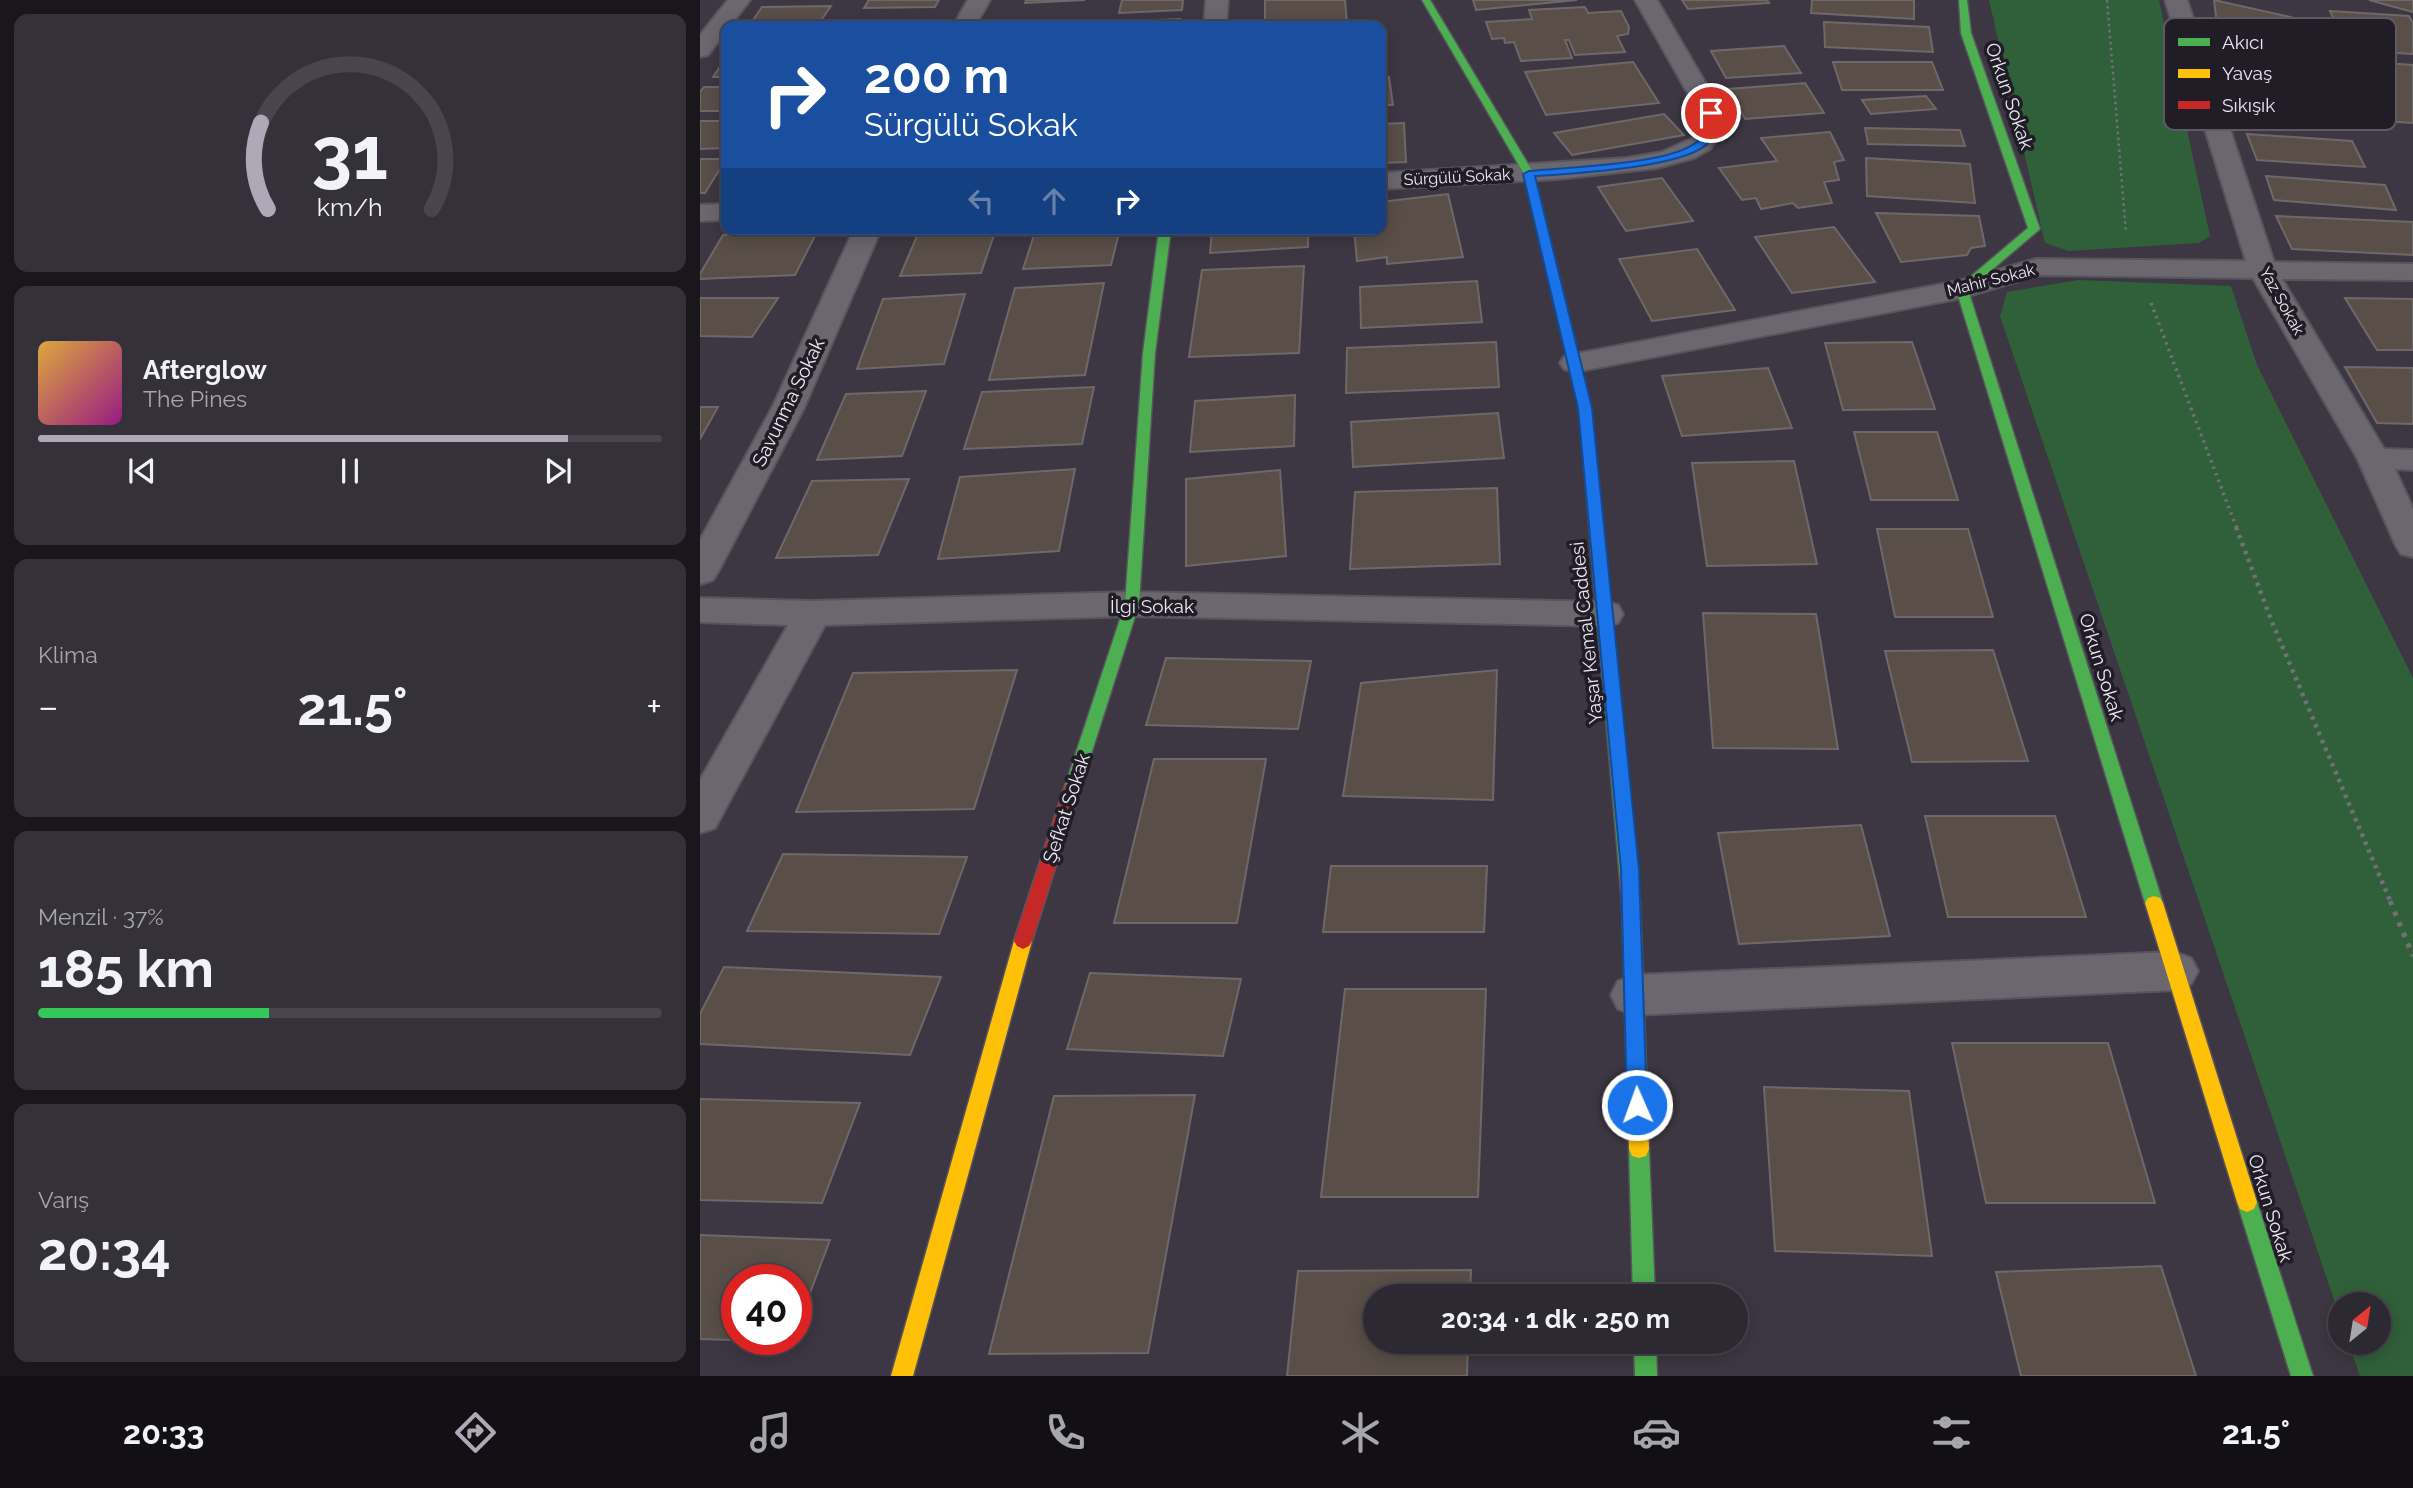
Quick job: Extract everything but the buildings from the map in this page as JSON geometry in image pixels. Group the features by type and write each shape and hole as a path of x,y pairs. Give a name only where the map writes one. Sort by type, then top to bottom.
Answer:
{"street":[{"path":"723,21 739,0"},
{"path":"967,21 979,0"},
{"path":"1215,21 1217,0"},
{"name":"Yaşar Kemal Caddesi","path":"1426,0 1529,174 1585,408 1630,870 1644,1284"},
{"name":"Sürgülü Sokak","path":"1386,181 1529,174 1624,166 1674,156 1698,146 1706,139 1711,113 1646,0"},
{"name":"Orkun Sokak","path":"1963,0 1966,33 2034,229 1962,289 2302,1376"},
{"name":"Yaz Sokak","path":"2176,0 2182,18"},
{"path":"700,50 721,23"},
{"name":"Yaz Sokak","path":"2218,130 2262,269 2373,458 2413,546"},
{"path":"700,213 721,212"},
{"name":"Savunma Sokak","path":"700,572 788,408 865,235"},
{"name":"Şefkat Sokak","path":"902,1376 1015,966 1132,604 1149,353 1164,235"},
{"name":"Mahir Sokak","path":"1575,363 1962,289 2036,267 2413,272"},
{"path":"2373,458 2413,460"},
{"name":"İlgi Sokak","path":"700,610 813,613 1132,604 1605,614"},
{"path":"700,817 813,613"},
{"path":"1634,996 2175,971"},
{"path":"1645,1354 1646,1376"}],"path":[{"path":"2106,0 2127,241 2272,622 2413,956"}],"green space":[{"path":"1989,0 2159,0 2164,23 2164,130 2187,130 2210,236 2199,243 2068,251 2045,243"},
{"path":"2078,280 2231,286 2257,365 2413,678 2413,1376 2360,1376 2353,1355 2391,1355 2391,1292 2332,1292 2000,316 2007,292"}],"traffic: fast":[{"path":"1426,0 1529,174 1585,408 1631,902"},
{"path":"1963,0 1966,33 2034,229 1962,289 2154,903"},
{"path":"1072,789 1132,604 1149,353 1164,235"},
{"path":"1639,1149 1644,1284"},
{"path":"2247,1202 2302,1376"},
{"path":"1645,1354 1646,1376"}],"traffic: slow":[{"path":"1631,902 1639,1149"},
{"path":"2154,903 2247,1202"},
{"path":"902,1376 1023,941"}],"traffic: jam":[{"path":"1023,941 1072,789"}],"route":[{"path":"1637,1105 1630,870 1585,408 1529,174 1624,166 1674,156 1698,146 1706,139 1711,113"}]}
